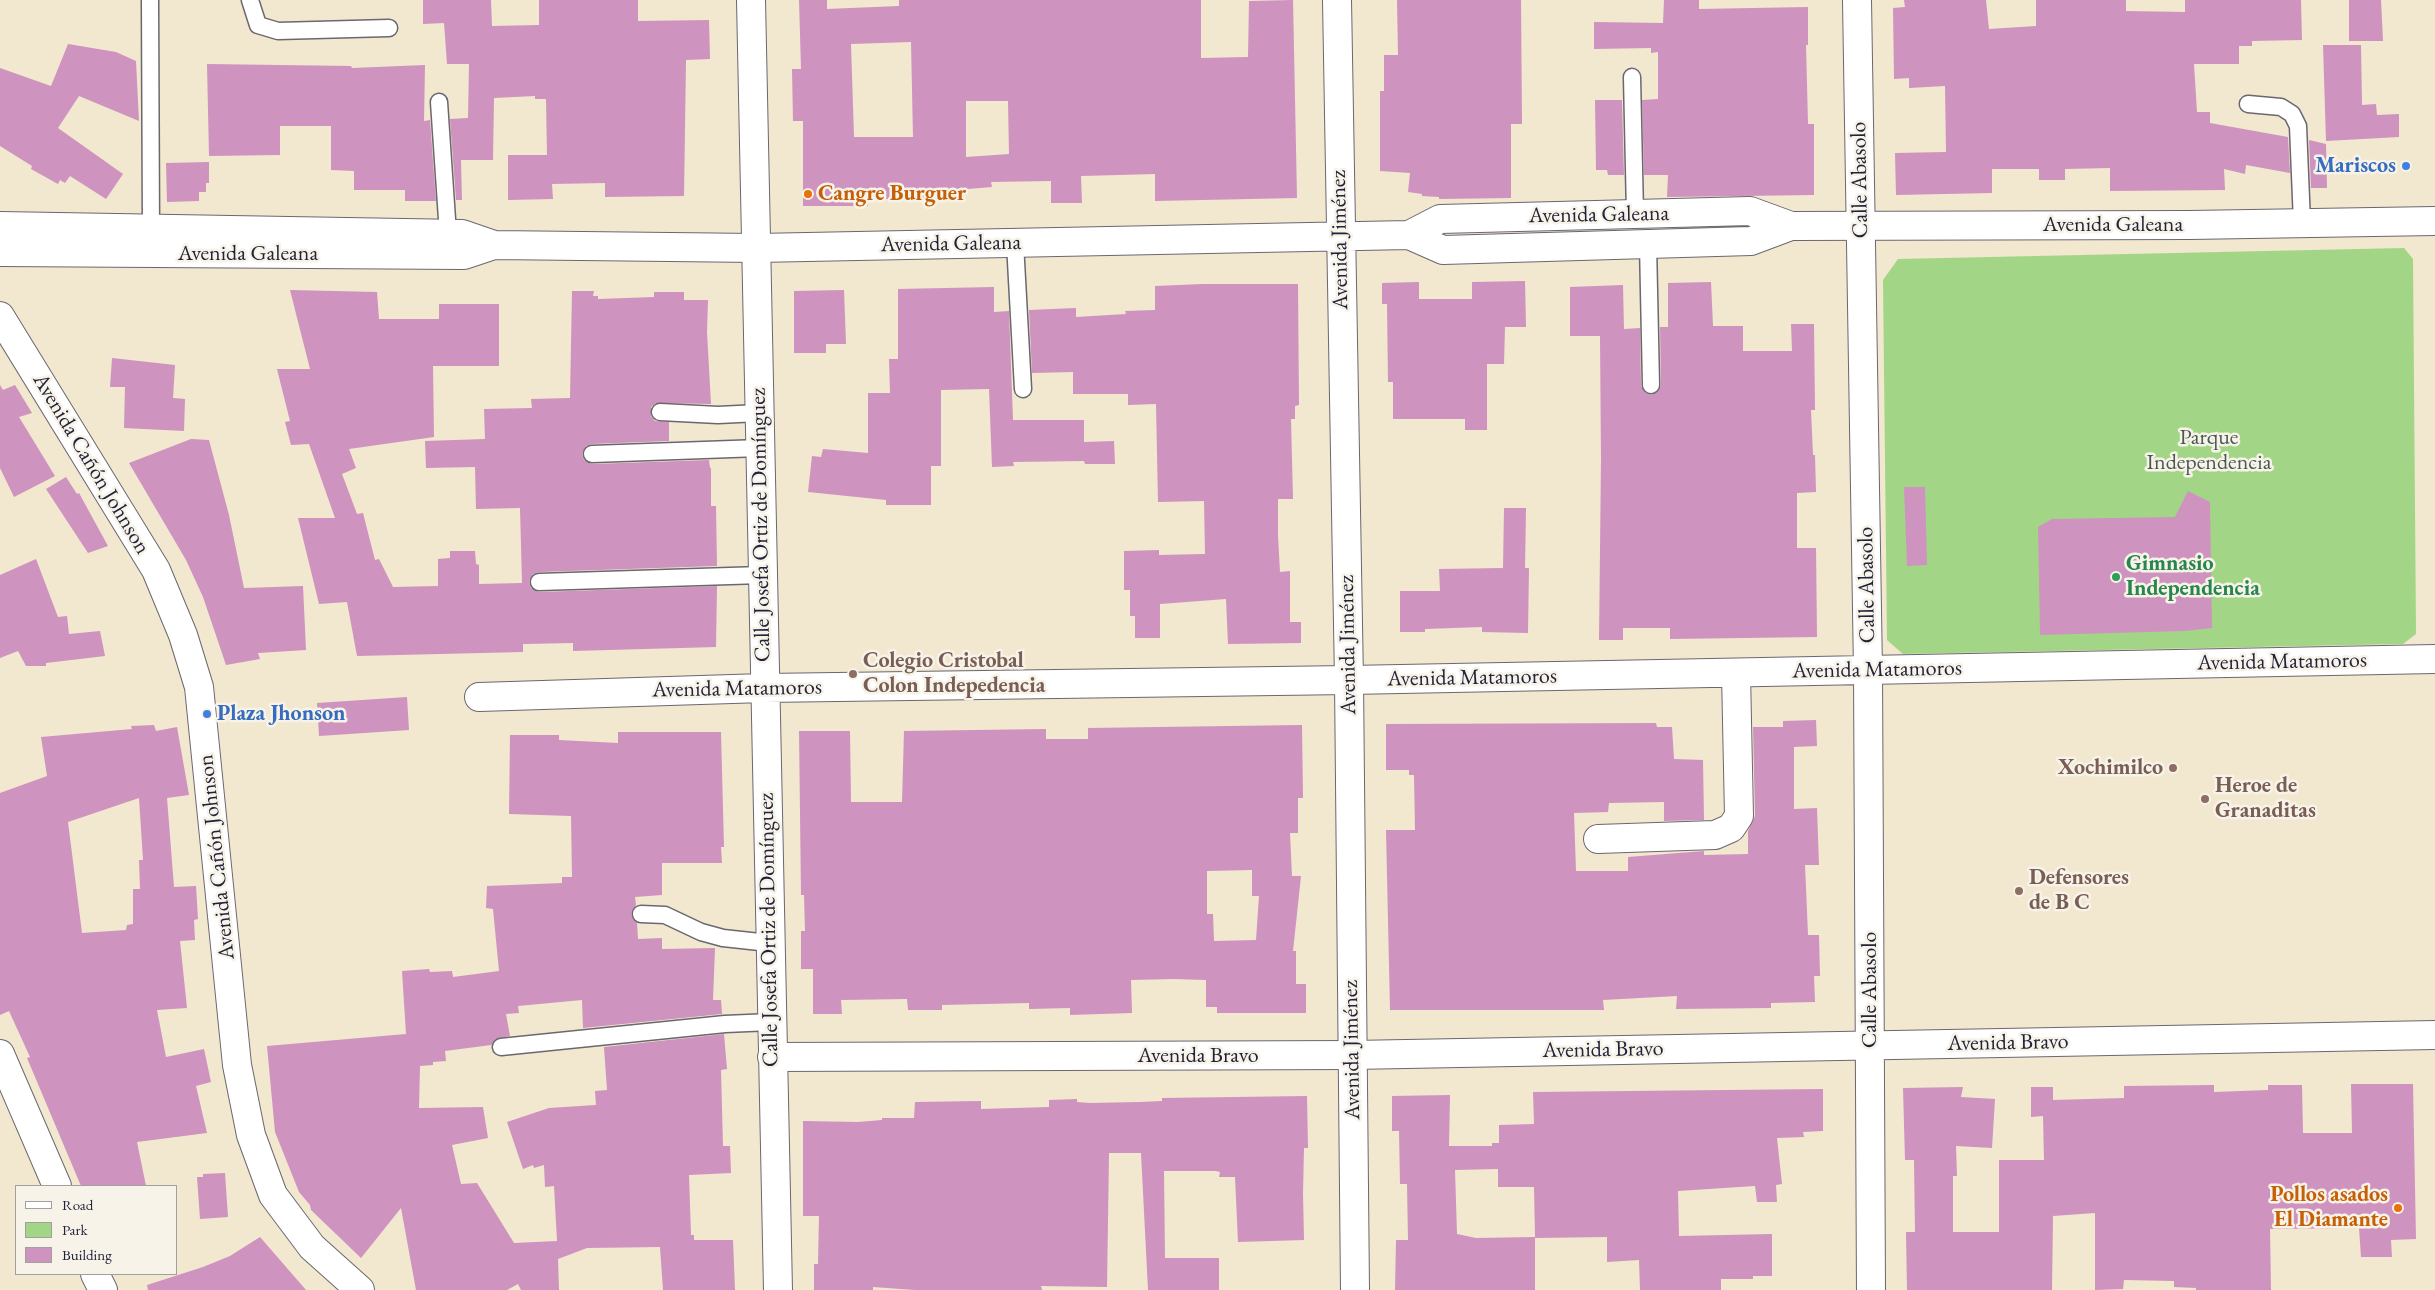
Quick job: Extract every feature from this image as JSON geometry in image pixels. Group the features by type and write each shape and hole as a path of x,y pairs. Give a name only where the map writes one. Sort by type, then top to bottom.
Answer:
{"street":[{"name":"Calle Josefa Ortiz de Domínguez","path":"751,0 769,942 778,1290"},
{"name":"Avenida Jiménez","path":"1337,0 1349,680 1354,1290"},
{"name":"Calle Abasolo","path":"1857,0 1868,670 1871,1290"},
{"name":"Avenida Galeana","path":"1409,235 1440,219 1750,211 1791,226 2435,221"},
{"name":"Avenida Galeana","path":"0,226 462,234 494,245 757,248 1409,235 1443,250 1751,241 1791,226"},
{"name":"Avenida Galeana","path":"0,252 464,256 494,245"},
{"name":"Avenida Cañón Johnson","path":"0,316 156,570 183,634 199,687 237,1065 251,1135 273,1195 312,1247 360,1290"},
{"name":"Avenida Matamoros","path":"479,697 764,688 1349,680 2435,659"},
{"path":"1598,839 1715,835 1730,828 1739,816 1736,673"},
{"name":"Avenida Bravo","path":"772,1057 1352,1055 2435,1034"},
{"path":"1,1058 57,1185"},
{"path":"95,1275 102,1290"}],"lane":[{"path":"150,0 151,230"},
{"path":"250,0 258,24 278,31 389,28"},
{"path":"1632,77 1635,214"},
{"path":"439,102 448,234"},
{"path":"2248,104 2281,107 2292,114 2298,126 2302,223"},
{"path":"1015,243 1023,389"},
{"path":"1648,244 1650,384"},
{"path":"660,412 718,415 759,413"},
{"path":"592,454 760,448"},
{"path":"539,582 762,575"},
{"path":"641,914 665,915 700,932 723,938 769,942"},
{"path":"501,1047 725,1024 771,1022"}],"green space":[{"name":"Parque Independencia","path":"2404,248 2413,259 2416,634 2403,644 1903,654 1887,640 1883,280 1898,259"}],"building":[{"path":"423,0 491,0 492,26 539,25 539,0 638,0 638,21 709,20 710,59 686,60 684,196 605,197 605,183 552,184 553,199 508,200 508,155 547,155 546,99 535,99 535,96 494,98 493,160 461,160 462,200 456,200 450,119 468,118 469,64 447,64 444,23 423,24"},
{"path":"799,0 827,0 827,9 899,6 899,0 1201,0 1201,58 1248,57 1249,1 1293,0 1297,198 1155,201 1155,174 1081,176 1082,203 1051,203 1051,181 991,182 992,187 932,192 932,199 867,199 868,206 803,206 803,121 793,121 792,69 801,69","holes":["911,42 913,137 854,137 851,44","966,101 1008,101 1009,154 966,157"]},
{"path":"1397,0 1521,0 1522,124 1511,124 1511,198 1439,199 1439,197 1422,196 1422,194 1408,192 1410,173 1380,171 1380,91 1384,91 1384,55 1398,55"},
{"path":"1664,0 1699,0 1699,9 1808,7 1808,45 1806,45 1808,124 1814,124 1814,195 1667,197 1668,175 1644,175 1642,100 1658,99 1658,52 1651,53 1651,48 1594,49 1594,22 1663,23"},
{"path":"1904,0 1986,0 1989,29 2036,26 2036,0 2126,0 2126,11 2185,12 2185,0 2301,0 2302,40 2252,41 2252,46 2239,46 2239,64 2194,64 2197,112 2210,112 2210,123 2288,137 2290,173 2246,165 2245,174 2224,169 2225,190 2110,191 2110,168 2065,169 2065,180 2039,180 2039,169 1992,169 1992,193 1896,195 1895,153 1946,152 1945,86 1909,88 1909,78 1894,79 1893,8 1905,7"},
{"path":"2349,0 2381,0 2383,41 2349,41"},
{"path":"68,44 116,52 136,61 139,121 79,96 58,128 123,174 106,199 70,176 65,183 60,180 58,184 31,169 32,166 0,146 0,68 51,86"},
{"path":"2323,45 2361,45 2362,105 2376,104 2377,115 2399,114 2399,137 2326,141"},
{"path":"207,64 351,66 352,68 425,65 424,121 430,120 436,201 405,201 405,190 354,190 354,171 331,170 331,126 280,126 280,155 209,156"},
{"path":"1595,100 1622,100 1624,175 1608,175 1607,170 1596,170"},
{"path":"2309,140 2326,144 2327,188 2311,188"},
{"path":"209,162 209,183 206,183 206,192 199,192 199,201 167,202 166,163"},
{"path":"1525,281 1526,327 1505,327 1504,364 1487,364 1487,430 1465,430 1465,419 1393,419 1393,382 1388,382 1387,304 1382,304 1382,283 1419,282 1419,299 1472,299 1472,282"},
{"path":"1711,282 1713,326 1743,326 1743,351 1792,351 1791,324 1814,324 1815,410 1811,410 1816,492 1797,493 1797,548 1816,548 1817,637 1670,639 1670,628 1623,628 1623,640 1599,640 1600,336 1570,336 1570,287 1623,285 1624,329 1640,328 1641,386 1646,393 1652,395 1659,390 1661,385 1660,327 1668,327 1668,283"},
{"path":"1298,284 1299,405 1295,406 1295,419 1291,419 1293,499 1278,499 1278,536 1280,572 1290,571 1290,622 1301,622 1301,643 1228,644 1226,599 1160,604 1160,638 1135,638 1135,616 1130,616 1130,590 1124,590 1124,551 1159,550 1159,555 1205,554 1204,501 1158,502 1156,404 1128,405 1128,394 1073,394 1073,372 1032,373 1029,310 1076,308 1076,317 1126,314 1125,311 1155,310 1155,286"},
{"path":"994,287 994,312 1009,311 1013,420 1084,420 1084,442 1114,441 1115,464 1085,464 1084,461 1013,462 1014,466 992,467 989,389 941,390 941,466 931,466 931,505 886,505 886,500 808,492 812,456 821,457 823,449 868,453 868,393 890,393 889,359 898,359 898,289"},
{"path":"290,290 377,292 379,319 439,319 439,304 499,304 499,366 433,366 434,437 349,449 356,468 342,474 357,514 363,513 375,560 379,559 393,587 438,586 438,559 450,558 450,551 475,551 476,564 479,565 479,584 522,583 520,508 476,509 475,467 426,468 425,441 485,439 484,409 532,408 531,399 570,398 572,291 594,291 593,296 598,296 598,299 654,297 654,292 684,292 684,300 708,300 707,332 711,404 656,403 651,407 651,416 655,421 669,422 669,441 592,444 586,446 582,454 584,460 592,464 709,460 711,468 711,506 716,506 717,566 539,572 533,574 529,582 531,588 539,592 717,586 716,647 573,651 573,643 523,644 523,652 357,656 347,602 319,604 298,518 335,518 309,444 291,445 285,422 290,421 277,369 310,369"},
{"path":"844,290 846,344 826,344 826,353 794,353 794,291"},
{"path":"112,358 175,365 173,398 185,399 184,431 124,428 125,387 110,387"},
{"path":"0,385 3,390 15,385 32,413 19,417 55,476 14,497 0,468"},
{"path":"191,439 209,440 229,515 244,588 303,586 306,650 258,653 260,659 226,665 203,597 186,560 129,463"},
{"path":"66,477 77,494 79,493 108,546 88,553 46,489"},
{"path":"1904,487 1925,487 1927,565 1907,566"},
{"path":"2188,491 2210,502 2212,628 2185,631 2040,635 2038,527 2052,519 2175,517"},
{"path":"1504,508 1526,508 1525,568 1529,568 1528,633 1482,632 1482,627 1425,629 1425,632 1400,632 1400,591 1440,591 1439,569 1503,568"},
{"path":"36,559 58,617 67,616 69,634 100,631 105,656 46,663 46,666 26,666 18,651 0,658 0,575"},
{"path":"407,697 409,730 319,736 317,703"},
{"path":"1816,720 1817,746 1794,747 1794,809 1817,808 1819,865 1805,865 1808,935 1819,935 1820,976 1814,976 1815,1002 1771,1003 1771,1008 1676,1009 1677,996 1603,1000 1604,1010 1390,1010 1386,830 1415,830 1414,775 1409,775 1409,770 1386,770 1386,724 1656,723 1657,727 1672,727 1674,759 1703,760 1704,820 1664,821 1664,802 1609,803 1608,812 1574,813 1576,871 1628,871 1628,857 1704,851 1704,855 1748,854 1748,831 1755,816 1753,727 1783,727 1783,721"},
{"path":"154,725 156,731 177,727 189,795 167,798 174,887 196,886 198,919 194,920 195,940 180,941 187,1008 157,1010 166,1057 204,1049 211,1082 196,1086 207,1133 137,1142 146,1185 81,1185 27,1058 30,1057 9,1011 0,1015 0,793 47,776 41,737 132,729 131,726","holes":["139,798 143,860 139,860 140,889 133,889 133,924 127,925 126,930 82,933 68,822"]},
{"path":"1302,725 1303,798 1298,798 1298,833 1290,833 1292,876 1301,876 1293,951 1296,951 1296,984 1306,984 1306,1013 1217,1013 1217,1007 1206,1007 1206,980 1174,979 1131,980 1132,1013 1070,1015 1070,1008 1029,1009 1029,1003 942,1005 942,1010 908,1010 907,999 841,1000 842,1014 813,1014 813,969 801,969 801,931 805,931 804,895 801,895 799,731 850,731 851,802 902,802 904,731 1046,729 1046,739 1088,739 1088,728","holes":["1252,870 1252,896 1259,896 1256,940 1214,941 1213,914 1207,914 1207,871"]},
{"path":"618,732 721,732 724,847 721,847 722,863 662,863 662,895 635,897 636,905 631,914 637,923 638,939 662,938 662,949 715,948 713,1000 721,1000 722,1014 583,1028 582,1000 518,1006 519,1013 506,1014 510,1036 496,1039 491,1045 445,1051 446,1061 420,1066 419,1108 483,1107 488,1138 452,1145 461,1184 477,1183 514,1243 557,1241 554,1186 545,1187 544,1165 534,1168 533,1165 523,1169 507,1122 549,1108 596,1105 595,1091 607,1090 604,1047 724,1034 727,1069 721,1070 723,1146 730,1146 731,1173 689,1175 691,1235 694,1235 694,1240 733,1240 735,1290 663,1290 660,1247 587,1248 558,1259 559,1290 521,1290 518,1284 507,1290 416,1290 401,1208 361,1258 311,1210 310,1205 299,1192 275,1132 267,1046 406,1034 402,971 429,969 430,972 452,971 453,977 499,971 493,909 486,908 487,886 562,883 562,877 572,877 571,816 509,814 510,735 559,735 559,740 618,743"},
{"path":"2351,1084 2413,1084 2416,1239 2391,1240 2392,1257 2361,1257 2359,1228 2270,1229 2271,1290 2196,1290 2196,1288 2174,1287 2174,1281 2124,1280 2123,1289 2095,1290 2095,1213 2053,1216 2052,1290 1907,1290 1906,1232 1915,1232 1914,1160 1905,1160 1903,1088 1963,1087 1961,1097 1995,1099 1992,1148 1956,1146 1957,1176 1953,1176 1953,1232 1999,1232 1999,1160 2044,1160 2043,1116 2031,1117 2031,1087 2053,1087 2053,1100 2124,1098 2124,1086 2214,1085 2214,1092 2268,1090 2268,1085 2302,1085 2303,1133 2352,1133"},
{"path":"1823,1089 1823,1131 1803,1132 1804,1137 1777,1138 1782,1184 1776,1185 1777,1202 1757,1202 1755,1186 1678,1191 1679,1236 1772,1234 1772,1276 1753,1276 1753,1279 1721,1279 1721,1290 1640,1290 1639,1260 1607,1262 1607,1237 1535,1238 1535,1290 1395,1290 1396,1240 1408,1240 1407,1184 1400,1184 1399,1131 1392,1131 1392,1096 1450,1095 1449,1146 1492,1146 1492,1143 1499,1143 1499,1125 1534,1124 1533,1092","holes":["1498,1169 1498,1187 1534,1187 1535,1237 1476,1238 1457,1234 1455,1170"]},
{"path":"1307,1096 1308,1148 1304,1148 1304,1240 1238,1242 1235,1177 1219,1177 1220,1172 1216,1171 1164,1171 1165,1258 1219,1258 1219,1290 1148,1290 1141,1153 1109,1153 1107,1287 1041,1286 1042,1290 915,1290 873,1287 873,1290 814,1290 814,1264 818,1264 819,1216 803,1216 803,1121 858,1122 882,1120 882,1118 914,1118 915,1102 981,1101 981,1109 1049,1107 1049,1100 1077,1099 1077,1102 1089,1103 1162,1101 1162,1098"},
{"path":"225,1173 228,1217 200,1219 197,1177 203,1177 203,1174"},
{"path":"260,1237 306,1290 148,1290 147,1285 230,1256"}],"place":[{"name":"Mariscos","path":"2406,166"},
{"name":"Cangre Burguer","path":"808,194"},
{"name":"Gimnasio Independencia","path":"2116,577"},
{"name":"Colegio Cristobal Colon Indepedencia","path":"853,674"},
{"name":"Plaza Jhonson","path":"207,714"},
{"name":"Xochimilco","path":"2173,768"},
{"name":"Heroe de Granaditas","path":"2205,799"},
{"name":"Defensores de B C","path":"2019,891"},
{"name":"Pollos asados El Diamante","path":"2398,1208"}]}
